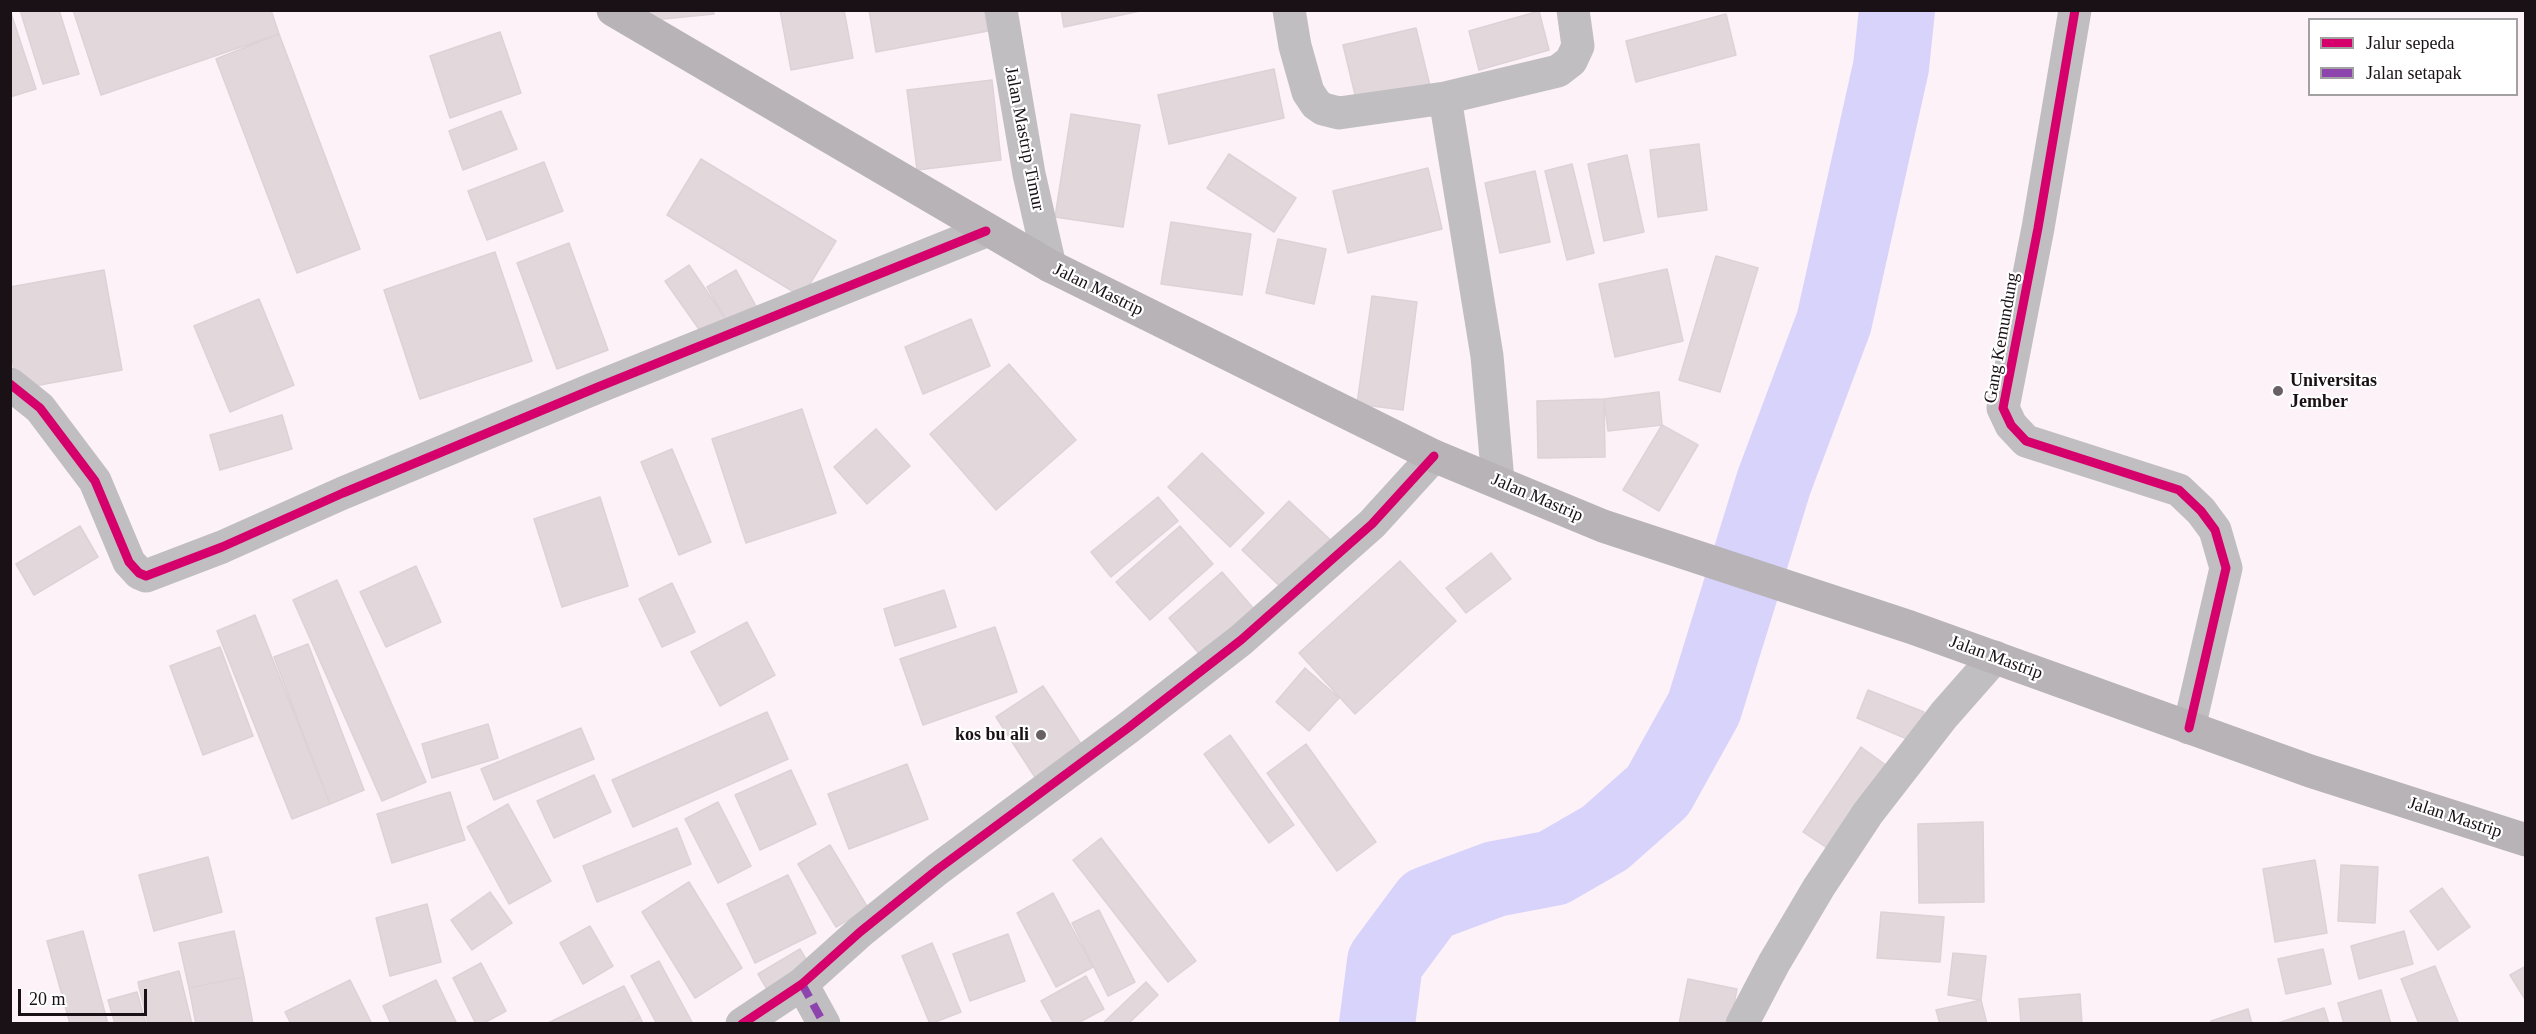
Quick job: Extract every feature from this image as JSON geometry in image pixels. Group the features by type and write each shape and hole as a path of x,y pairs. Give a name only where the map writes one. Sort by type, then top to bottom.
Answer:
{"main road":[{"name":"Jalan Mastrip","path":"613,10 986,231 1050,266 1434,456 1604,526 1910,627 2310,771 2526,840"}],"street":[{"name":"Jalan Mastrip Timur","path":"1001,10 1029,174 1050,266"},
{"path":"1289,10 1305,84 1311,98 1323,109 1339,113 1445,98 1558,71 1567,66 1578,46 1573,10"},
{"name":"Gang Kemundung","path":"2075,10 2038,228 2003,408 2011,425 2026,441 2179,490 2201,511 2215,530 2226,568 2189,728"},
{"path":"1445,98 1487,356 1498,482"},
{"path":"10,384 40,408 95,482 129,562 139,573 146,576 213,551 343,493 598,387 986,231"},
{"path":"742,1023 802,984 860,932 930,876 1128,728 1241,639 1372,524 1434,456"},
{"path":"1742,1023 1774,963 1868,813 1944,715 1995,657"},
{"path":"802,984 824,1023"}],"building":[{"path":"10,10 36,89 10,97"},
{"path":"20,10 59,10 79,74 43,84"},
{"path":"73,10 271,10 279,34 101,95"},
{"path":"642,10 713,10 714,14 643,21"},
{"path":"780,10 844,10 853,58 791,70"},
{"path":"869,10 984,10 988,31 876,52"},
{"path":"1061,10 1145,10 1064,27"},
{"path":"1539,11 1549,50 1479,70 1469,31"},
{"path":"1726,14 1736,55 1636,82 1626,41"},
{"path":"1416,28 1431,90 1358,107 1343,45"},
{"path":"500,32 521,93 450,118 430,56"},
{"path":"279,34 360,249 297,273 216,59"},
{"path":"1274,69 1284,118 1169,144 1158,95"},
{"path":"992,80 1001,160 917,170 907,90"},
{"path":"501,111 517,149 463,170 449,131"},
{"path":"1071,114 1140,125 1123,227 1055,217"},
{"path":"1699,144 1707,210 1658,217 1650,150"},
{"path":"1229,154 1296,198 1274,232 1207,188"},
{"path":"1627,155 1644,232 1604,241 1588,164"},
{"path":"701,159 836,241 802,297 667,215"},
{"path":"544,162 563,211 487,240 468,191"},
{"path":"1572,164 1594,253 1567,260 1545,171"},
{"path":"1428,168 1442,229 1348,253 1333,191"},
{"path":"1535,171 1550,242 1500,253 1485,183"},
{"path":"1171,222 1251,234 1242,295 1161,284"},
{"path":"1278,239 1326,249 1314,304 1266,293"},
{"path":"569,243 608,350 557,369 517,263"},
{"path":"495,252 532,361 420,399 384,290"},
{"path":"1716,256 1758,268 1720,392 1679,380"},
{"path":"689,265 729,324 703,335 665,281"},
{"path":"1667,269 1683,341 1615,357 1599,284"},
{"path":"104,270 122,370 18,389 10,349 10,287"},
{"path":"736,270 761,315 729,324 707,287"},
{"path":"1372,296 1417,302 1403,410 1357,404"},
{"path":"259,299 294,385 230,412 194,326"},
{"path":"971,319 990,366 923,394 905,347"},
{"path":"1009,364 1076,440 996,510 930,434"},
{"path":"1659,392 1662,425 1608,431 1604,399"},
{"path":"1604,399 1605,457 1538,458 1537,401"},
{"path":"802,409 836,513 746,543 712,439"},
{"path":"282,415 292,449 220,470 210,435"},
{"path":"1662,425 1698,445 1659,511 1623,490"},
{"path":"876,429 910,466 867,504 834,467"},
{"path":"672,449 711,542 679,555 641,462"},
{"path":"1202,453 1264,513 1230,547 1168,487"},
{"path":"600,497 628,586 562,607 534,519"},
{"path":"1158,497 1178,521 1111,577 1091,552"},
{"path":"1289,501 1337,546 1289,595 1242,550"},
{"path":"80,526 98,557 34,595 16,564"},
{"path":"1180,526 1213,564 1150,620 1116,582"},
{"path":"1491,553 1511,579 1466,613 1446,588"},
{"path":"1400,561 1456,621 1355,714 1299,653"},
{"path":"416,566 441,622 386,647 360,592"},
{"path":"1222,572 1254,609 1201,656 1169,618"},
{"path":"337,580 426,782 382,801 293,600"},
{"path":"672,583 695,632 662,647 639,599"},
{"path":"944,590 956,627 895,646 884,609"},
{"path":"255,615 330,804 292,819 217,631"},
{"path":"747,622 775,675 720,706 691,652"},
{"path":"995,627 1017,692 923,725 900,659"},
{"path":"308,644 364,790 330,804 274,657"},
{"path":"220,647 253,736 203,755 170,666"},
{"path":"1305,668 1339,698 1309,731 1276,702"},
{"name":"kos bu ali","path":"1043,686 1087,753 1040,785 996,717"},
{"path":"1868,690 1924,712 1912,741 1857,718"},
{"path":"767,712 788,759 633,827 612,780"},
{"path":"488,724 498,758 432,778 422,744"},
{"path":"581,728 594,759 494,800 481,769"},
{"path":"1230,735 1294,825 1269,843 1204,754"},
{"path":"1306,744 1376,842 1337,871 1267,773"},
{"path":"1861,747 1890,768 1833,852 1803,832"},
{"path":"907,764 928,819 849,849 828,794"},
{"path":"791,770 816,824 760,850 735,795"},
{"path":"594,775 611,812 554,838 537,801"},
{"path":"450,792 465,840 392,863 377,814"},
{"path":"718,802 751,866 718,883 685,819"},
{"path":"508,804 551,881 509,904 467,827"},
{"path":"1983,822 1984,902 1919,903 1918,824"},
{"path":"677,828 691,864 597,902 583,866"},
{"path":"1101,838 1196,961 1168,982 1073,860"},
{"path":"830,845 868,908 836,927 798,864"},
{"path":"208,857 222,912 154,931 139,875"},
{"path":"2315,860 2327,933 2275,942 2263,869"},
{"path":"2341,865 2378,867 2375,923 2338,921"},
{"path":"788,875 816,933 755,963 727,904"},
{"path":"689,882 742,968 695,998 642,912"},
{"path":"2442,888 2470,927 2438,950 2410,911"},
{"path":"490,892 512,923 472,950 451,920"},
{"path":"1053,893 1093,967 1056,987 1017,913"},
{"path":"427,904 441,962 390,976 376,918"},
{"path":"1099,910 1135,982 1108,996 1072,923"},
{"path":"1881,912 1944,917 1940,962 1877,958"},
{"path":"590,926 613,966 583,984 560,943"},
{"path":"83,931 108,1024 70,1024 47,941"},
{"path":"234,931 244,977 189,988 179,943"},
{"path":"2404,931 2413,964 2359,979 2351,946"},
{"path":"1008,934 1025,981 970,1001 953,954"},
{"path":"932,943 961,1012 930,1024 902,956"},
{"path":"800,949 813,971 771,996 758,974"},
{"path":"2323,949 2331,984 2286,994 2278,959"},
{"path":"1953,953 1986,956 1981,1000 1948,995"},
{"path":"659,961 693,1024 657,1024 631,976"},
{"path":"481,963 506,1011 482,1024 476,1024 453,978"},
{"path":"2435,966 2459,1024 2419,1024 2401,979"},
{"path":"2526,966 2526,1001 2510,975"},
{"path":"179,971 192,1024 148,1024 138,982"},
{"path":"1086,976 1104,1009 1076,1024 1054,1024 1041,1001"},
{"path":"244,977 253,1024 196,1024 189,988"},
{"path":"1688,979 1737,989 1730,1024 1679,1024"},
{"path":"350,980 372,1024 291,1024 285,1012"},
{"path":"436,980 457,1024 391,1024 383,1006"},
{"path":"1146,982 1158,995 1128,1024 1102,1024"},
{"path":"624,986 640,1017 627,1024 546,1024"},
{"path":"2381,990 2391,1024 2344,1024 2338,1003"},
{"path":"137,992 146,1024 115,1024 108,1000"},
{"path":"2080,994 2082,1024 2021,1024 2019,999"},
{"path":"1981,1000 1987,1024 1940,1024 1936,1010"},
{"path":"2324,1008 2329,1024 2278,1024 2278,1023"},
{"path":"2248,1009 2252,1024 2212,1024 2211,1021"},
{"path":"640,1017 643,1024 627,1024"}],"waterway":[{"path":"1377,1024 1385,962 1428,904 1495,879 1553,868 1605,838 1658,791 1704,708 1774,482 1834,322 1891,67 1897,10"}],"marked path":[{"path":"802,984 824,1024"}],"cycle path":[{"path":"2075,10 2038,228 2003,408 2011,425 2026,441 2179,490 2201,511 2215,530 2226,568 2189,728"},
{"path":"10,384 40,408 95,481 129,562 139,573 146,576 222,547 343,493 598,387 986,231"},
{"path":"742,1024 802,984 860,932 938,869 1128,728 1241,640 1372,524 1434,456"}],"place":[{"name":"Universitas Jember","path":"2278,391"},
{"name":"kos bu ali","path":"1041,735"}]}
